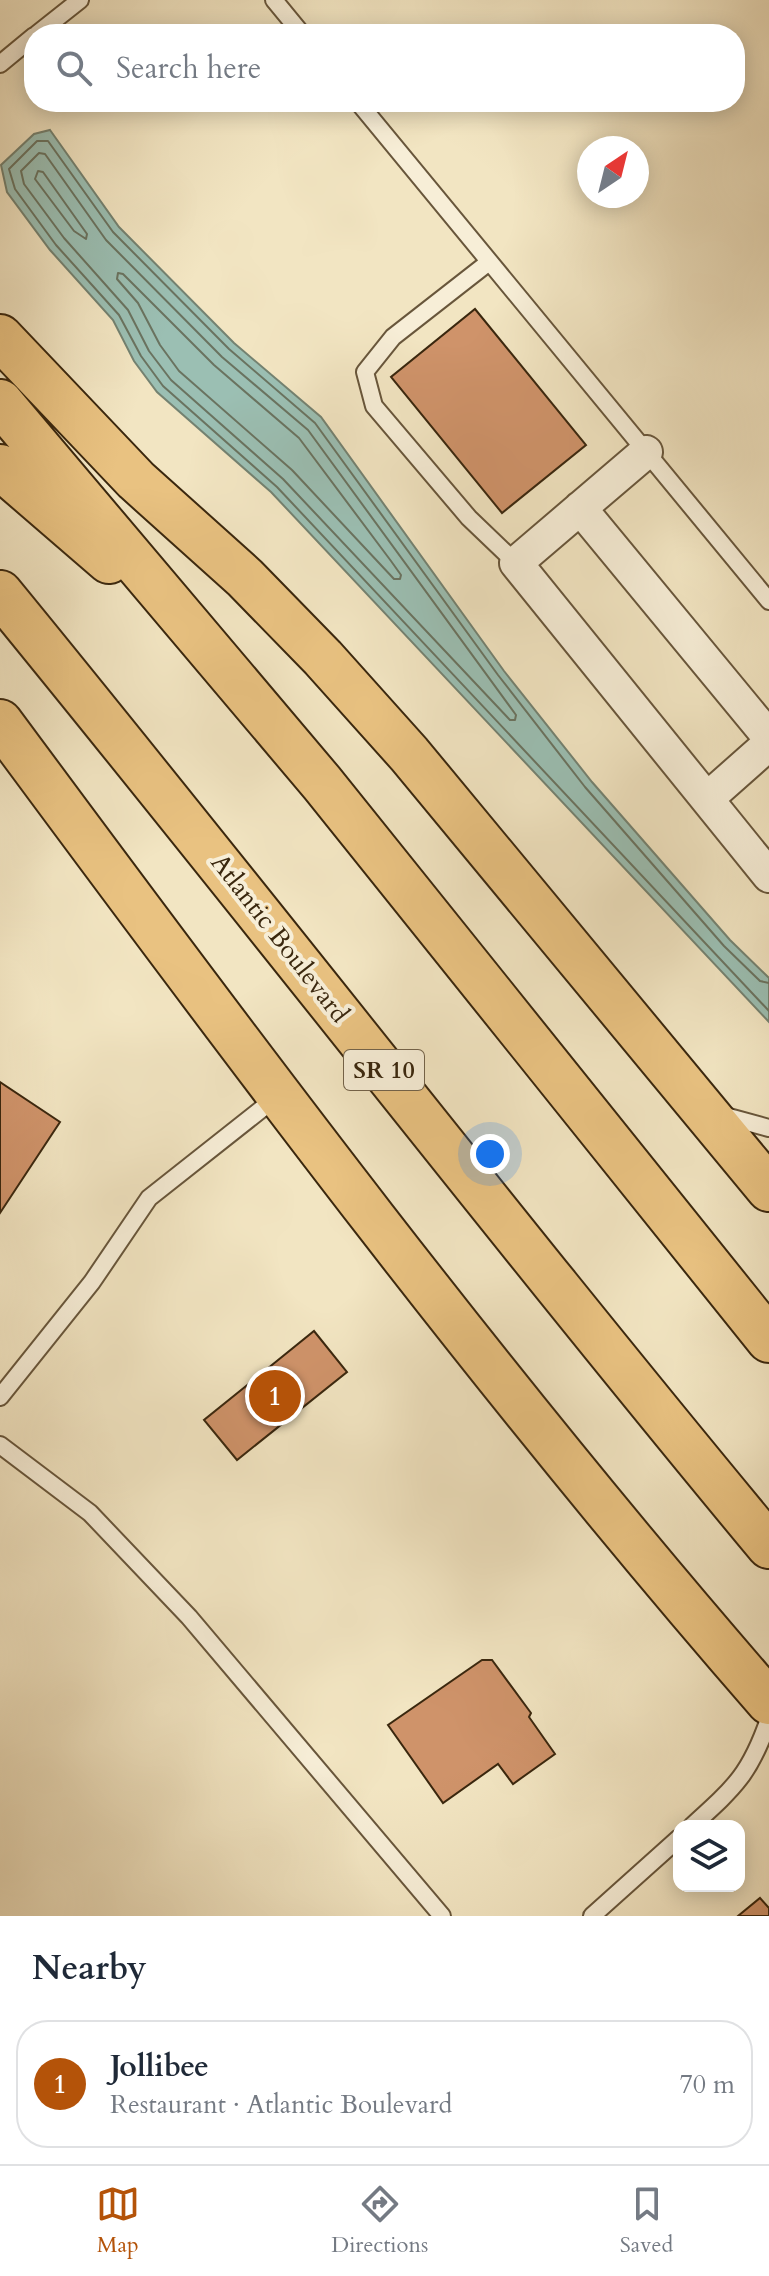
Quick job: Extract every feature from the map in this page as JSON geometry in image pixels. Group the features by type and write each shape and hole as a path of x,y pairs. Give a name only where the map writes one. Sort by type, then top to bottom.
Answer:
{"highway":[{"path":"0,337 136,480 245,578 323,658 409,754 769,1189"},
{"path":"0,402 322,783 769,1340"},
{"path":"0,467 199,637"},
{"name":"Atlantic Boulevard","path":"0,593 231,875 512,1233 769,1546"},
{"path":"0,722 451,1317 769,1702"}],"street":[{"path":"646,452 516,563 769,876"},
{"path":"580,508 769,737"},
{"path":"708,798 769,744"}],"lane":[{"path":"50,24 80,0"},
{"path":"274,0 294,24"},
{"path":"0,64 24,45"},
{"path":"366,112 769,601"},
{"path":"489,262 393,337 365,372 374,406 469,518 516,563"},
{"path":"0,1397 92,1282 149,1198 280,1095"},
{"path":"704,1109 769,1128"},
{"path":"0,1445 90,1513 168,1595 442,1916"},
{"path":"699,1820 728,1793 754,1762 769,1719"},
{"path":"592,1916 673,1843"}],"water":[{"path":"50,130 119,227 234,343 321,417 504,671 592,782 730,940 769,978 769,1022 271,492 157,392 134,361 113,320 50,250 7,192 1,165 34,134"}],"building":[{"path":"475,309 586,445 502,513 391,377"},
{"path":"0,1082 60,1122 0,1213"},
{"path":"314,1331 347,1372 237,1460 204,1420"},
{"path":"482,1660 492,1660 531,1713 529,1717 555,1754 513,1784 498,1764 443,1803 388,1725"},
{"path":"760,1898 769,1908 769,1916 738,1916"}],"place":[{"name":"Jollibee","path":"275,1396"}]}
